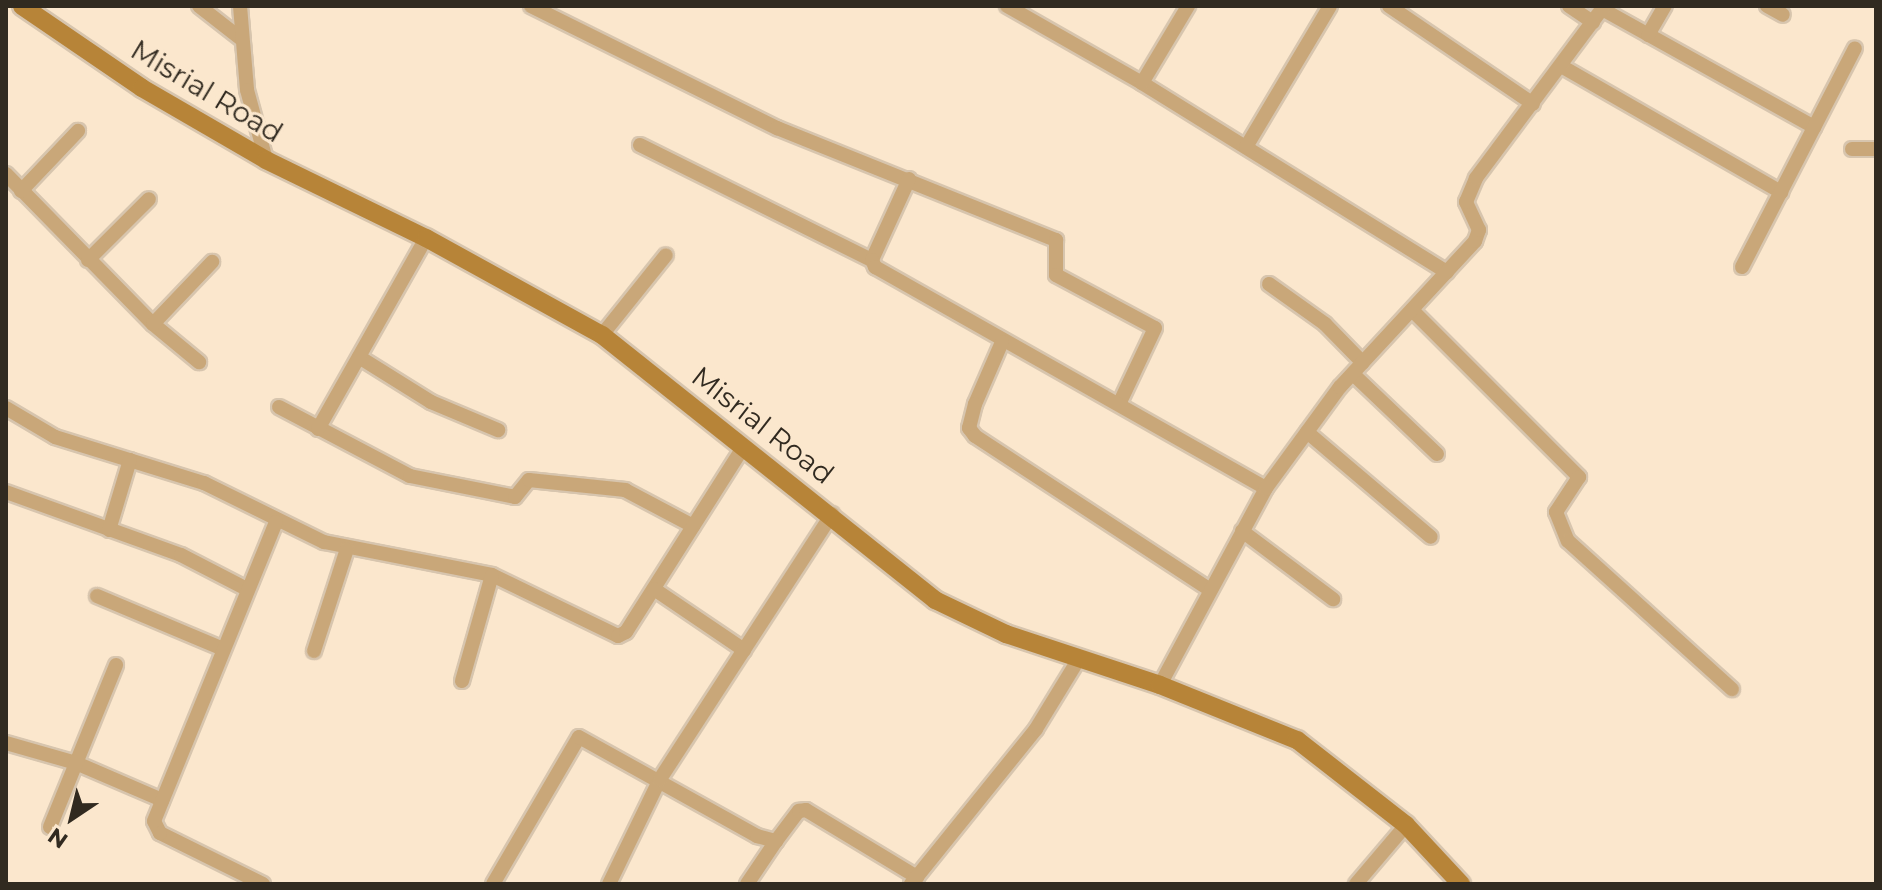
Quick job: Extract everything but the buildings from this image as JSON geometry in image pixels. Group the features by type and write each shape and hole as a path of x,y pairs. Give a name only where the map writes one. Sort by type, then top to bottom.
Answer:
{"main road":[{"name":"Misrial Road","path":"22,6 142,88 266,160 426,238 602,335 832,514 935,600 1006,634 1160,685 1297,740 1406,825 1461,884"}],"street":[{"path":"199,6 240,38"},
{"path":"240,6 240,38 266,160"},
{"path":"531,6 777,128 1056,240 1056,275 1152,325 1155,330 1119,404"},
{"path":"1007,6 1142,83 1447,272"},
{"path":"1142,83 1188,6"},
{"path":"1246,147 1330,6"},
{"path":"1389,6 1533,104"},
{"path":"1569,6 1600,12 1648,35 1814,127"},
{"path":"1648,35 1665,6"},
{"path":"1767,6 1783,15"},
{"path":"1160,685 1266,488 1358,368 1478,236 1466,202 1476,178 1600,12"},
{"path":"1742,267 1855,48"},
{"path":"1561,66 1781,192"},
{"path":"21,191 78,131"},
{"path":"640,145 872,260 875,267 1002,342 1266,488"},
{"path":"1852,149 1876,149"},
{"path":"6,174 153,324 199,362"},
{"path":"872,260 909,179"},
{"path":"88,260 149,199"},
{"path":"318,429 426,238"},
{"path":"602,335 666,255"},
{"path":"153,324 212,262"},
{"path":"1269,284 1325,324 1358,368 1437,454"},
{"path":"1413,311 1579,477 1556,512 1568,541 1732,689"},
{"path":"1002,342 975,404 969,428 975,436 1210,590"},
{"path":"359,357 431,402 498,430"},
{"path":"279,407 410,476 515,497 529,480 625,490 693,526"},
{"path":"6,408 55,437 204,483 276,522 347,549 492,575 618,636 626,632 744,446"},
{"path":"1307,432 1431,537"},
{"path":"109,530 130,460"},
{"path":"6,492 181,555 247,589"},
{"path":"609,884 660,779 832,514"},
{"path":"263,884 160,833 154,821 276,522"},
{"path":"1242,531 1333,599"},
{"path":"314,651 347,549"},
{"path":"462,681 492,575"},
{"path":"654,589 744,650"},
{"path":"97,596 223,649"},
{"path":"747,884 799,811 806,810 914,881 1036,729 1080,657"},
{"path":"50,827 116,665"},
{"path":"493,884 579,737 660,779 757,836 776,841"},
{"path":"6,743 76,763 162,800"},
{"path":"1356,884 1406,825"}]}
